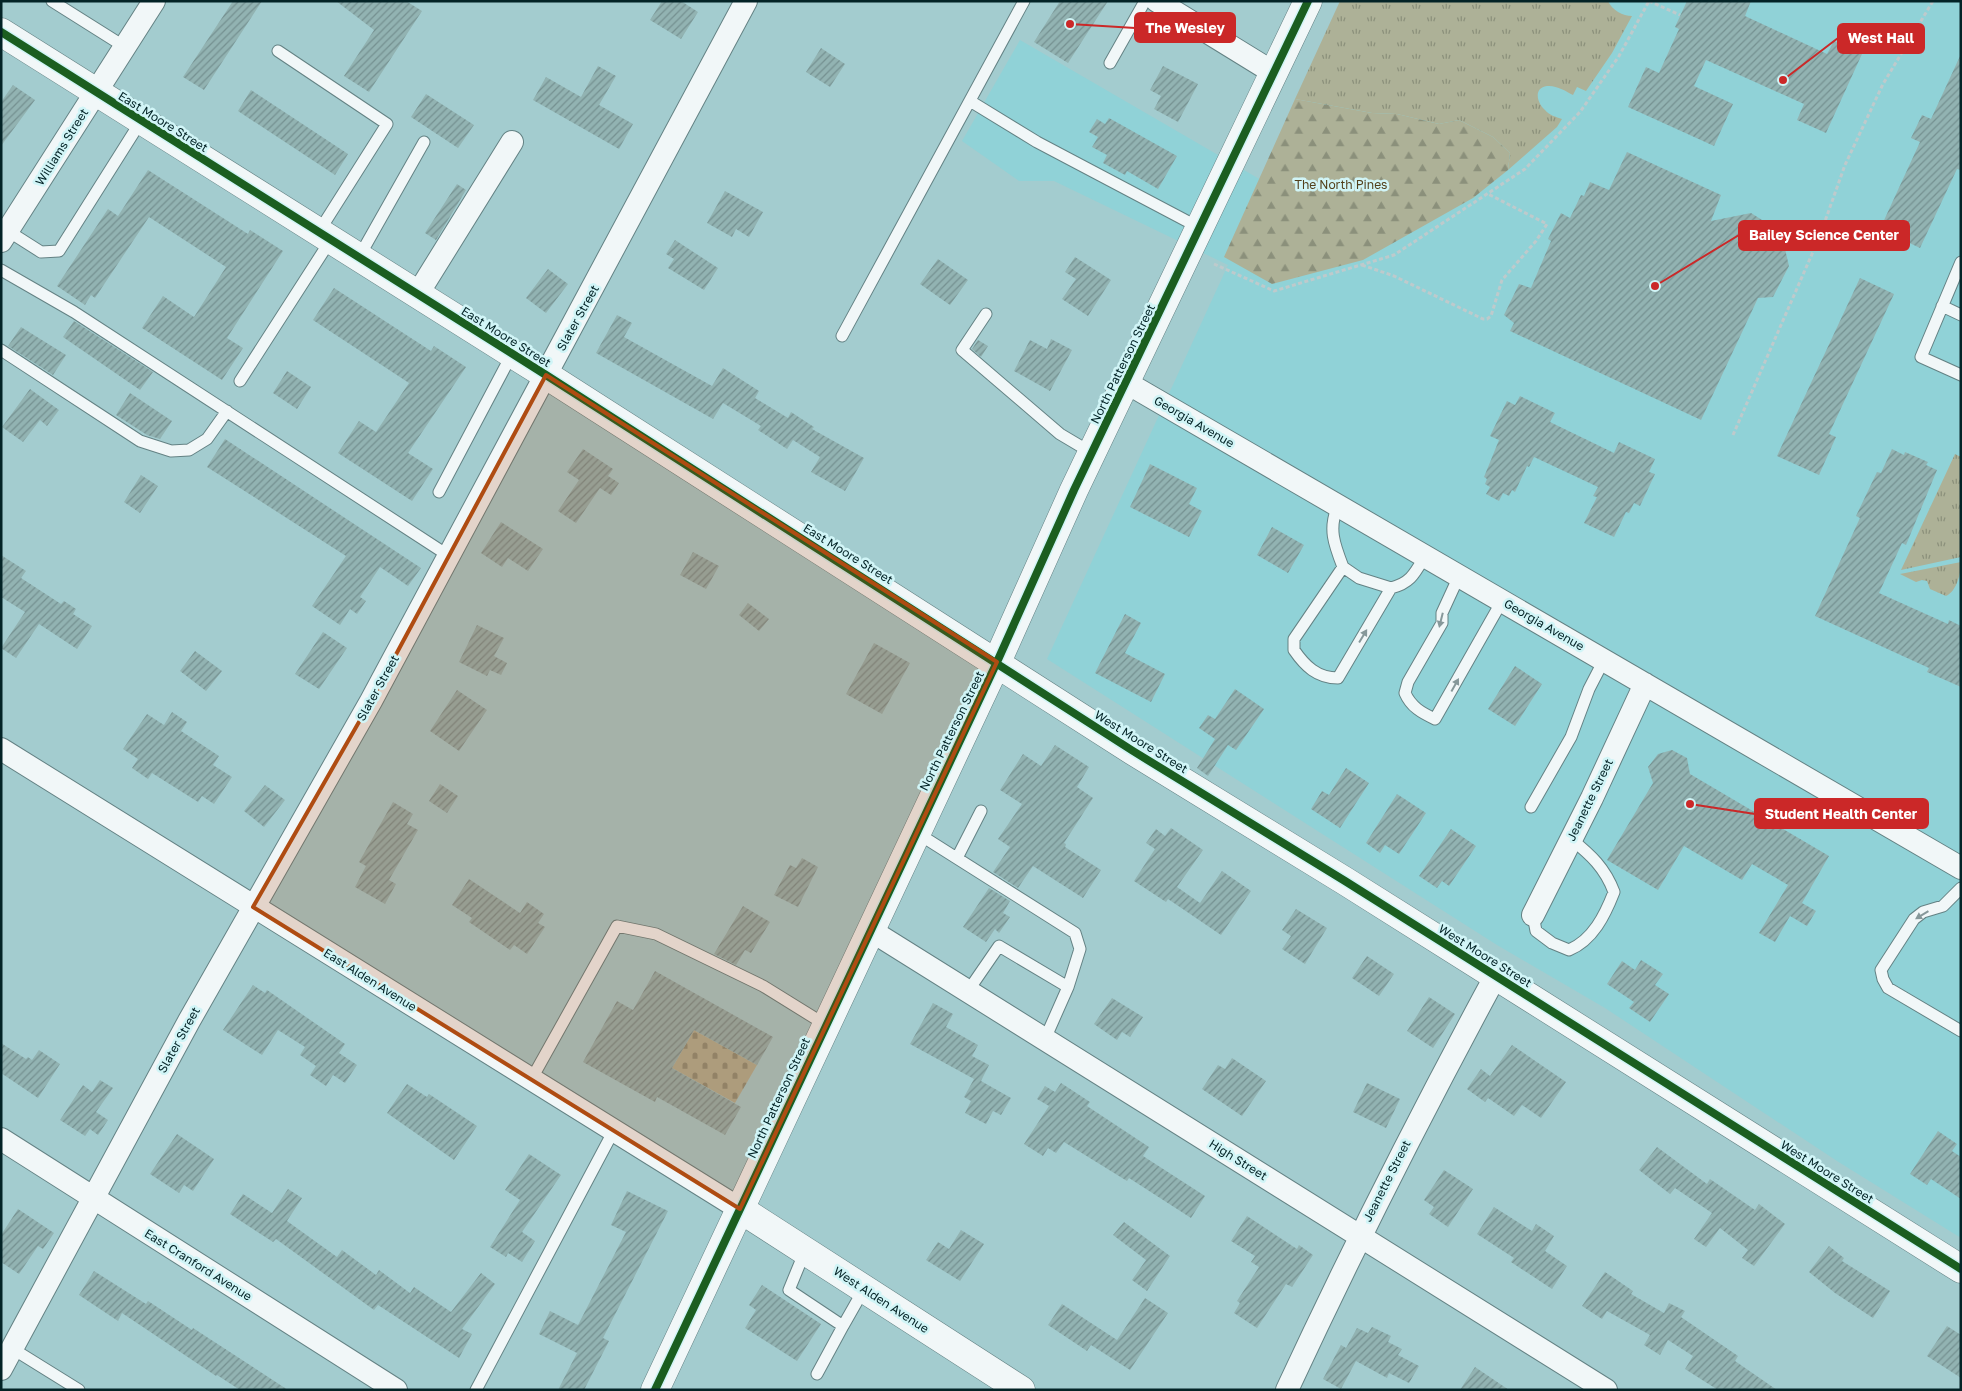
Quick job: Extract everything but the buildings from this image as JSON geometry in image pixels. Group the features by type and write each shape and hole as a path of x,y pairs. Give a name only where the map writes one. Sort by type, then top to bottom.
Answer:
{"street":[{"name":"Williams Street","path":"5,236 154,1"},
{"name":"Slater Street","path":"1,1369 60,1256 94,1198 189,1021 371,701 746,1"},
{"path":"1157,1 1274,73"},
{"name":"North Patterson Street","path":"655,1390 997,662 1092,453 1308,1"},
{"name":"East Moore Street","path":"1,32 997,662"},
{"path":"417,296 512,142"},
{"name":"Georgia Avenue","path":"1127,383 1961,868"},
{"name":"West Moore Street","path":"997,662 1133,751 1961,1269"},
{"name":"Jeanette Street","path":"1533,915 1645,684"},
{"name":"East Alden Avenue","path":"1,749 740,1209"},
{"name":"High Street","path":"870,930 1606,1390"},
{"name":"Jeanette Street","path":"1287,1390 1359,1237 1432,1092 1495,977"},
{"name":"East Cranford Avenue","path":"1,1139 396,1390"},
{"name":"West Alden Avenue","path":"740,1209 1021,1390"}],"lane":[{"path":"52,1 125,47"},
{"path":"842,336 1024,1"},
{"path":"1110,64 1145,1"},
{"path":"240,381 388,124 278,51"},
{"path":"970,101 1037,142 1200,228"},
{"path":"5,236 41,252 59,252 141,121"},
{"path":"358,259 424,142"},
{"path":"1961,262 1921,357 1961,375"},
{"path":"1,270 74,312 449,556"},
{"path":"1942,306 1961,315"},
{"path":"986,314 962,350 1060,434 1092,453"},
{"path":"1,350 140,441 171,451 189,450 207,439 227,411"},
{"path":"440,492 512,354"},
{"path":"1338,506 1332,520 1335,545 1343,567 1359,578 1391,588 1404,585 1412,579 1425,556"},
{"path":"1343,567 1294,639 1294,650 1312,670 1325,678 1338,678 1391,588"},
{"path":"1459,576 1442,613 1442,623 1408,682 1405,693 1413,706 1423,713 1435,719 1502,601"},
{"path":"1531,807 1571,737 1589,689 1604,660"},
{"path":"957,858 980,811"},
{"path":"916,832 1075,933 1080,949 1068,988 1045,1039"},
{"path":"1533,915 1536,931 1552,943 1569,950 1580,945 1593,933 1610,904 1614,892 1608,877 1595,859 1571,839"},
{"path":"1961,888 1943,906 1923,912 1914,919 1882,970 1883,979 1888,988 1961,1031"},
{"path":"531,1080 617,926 656,934 763,986 826,1025"},
{"path":"968,991 998,946 1068,988"},
{"path":"476,1390 614,1132"},
{"path":"806,1251 789,1290 843,1326"},
{"path":"817,1374 864,1289"},
{"path":"13,1349 79,1390"}],"path":[{"path":"1214,264 1274,291 1394,255 1524,169 1580,112 1619,56 1649,1 1680,15"},
{"path":"1733,435 1819,238 1844,165 1883,84 1933,1"},
{"path":"1362,265 1394,276 1482,319 1487,319 1491,316 1502,280 1536,241 1547,224 1488,193"}],"highlighted area":[{"path":"546,375 997,662 740,1209 253,907 371,701"}],"shaded area":[{"path":"1354,1 1961,1 1961,1238 1837,1161 1605,1008 1497,945 1047,659 1228,265 1054,181 1019,181 962,141 1020,40 1268,184"}],"green space":[{"path":"1340,1 1608,1 1618,12 1632,16 1612,53 1586,91 1577,87 1573,95 1554,86 1543,87 1540,90 1538,100 1542,107 1551,115 1562,119 1557,127 1508,170 1510,153 1493,137 1459,120 1439,124 1397,114 1372,113 1295,99"},
{"name":"The North Pines","path":"1295,99 1372,113 1397,114 1439,124 1459,120 1493,137 1510,153 1508,170 1473,198 1363,260 1272,284 1224,257"},
{"path":"1955,454 1961,457 1961,557 1901,570"},
{"path":"1961,562 1956,586 1946,596 1930,589 1927,581 1916,582 1900,574"},
{"path":"694,1030 757,1065 735,1103 672,1068"}],"cycle path":[{"path":"655,1390 997,662 1074,490 1308,1"},
{"path":"1,32 546,375 1133,751 1345,881 1961,1269"}],"place":[{"name":"The Wesley","path":"1070,24"},
{"name":"West Hall","path":"1783,80"},
{"name":"Bailey Science Center","path":"1655,286"},
{"name":"Student Health Center","path":"1690,804"}]}
